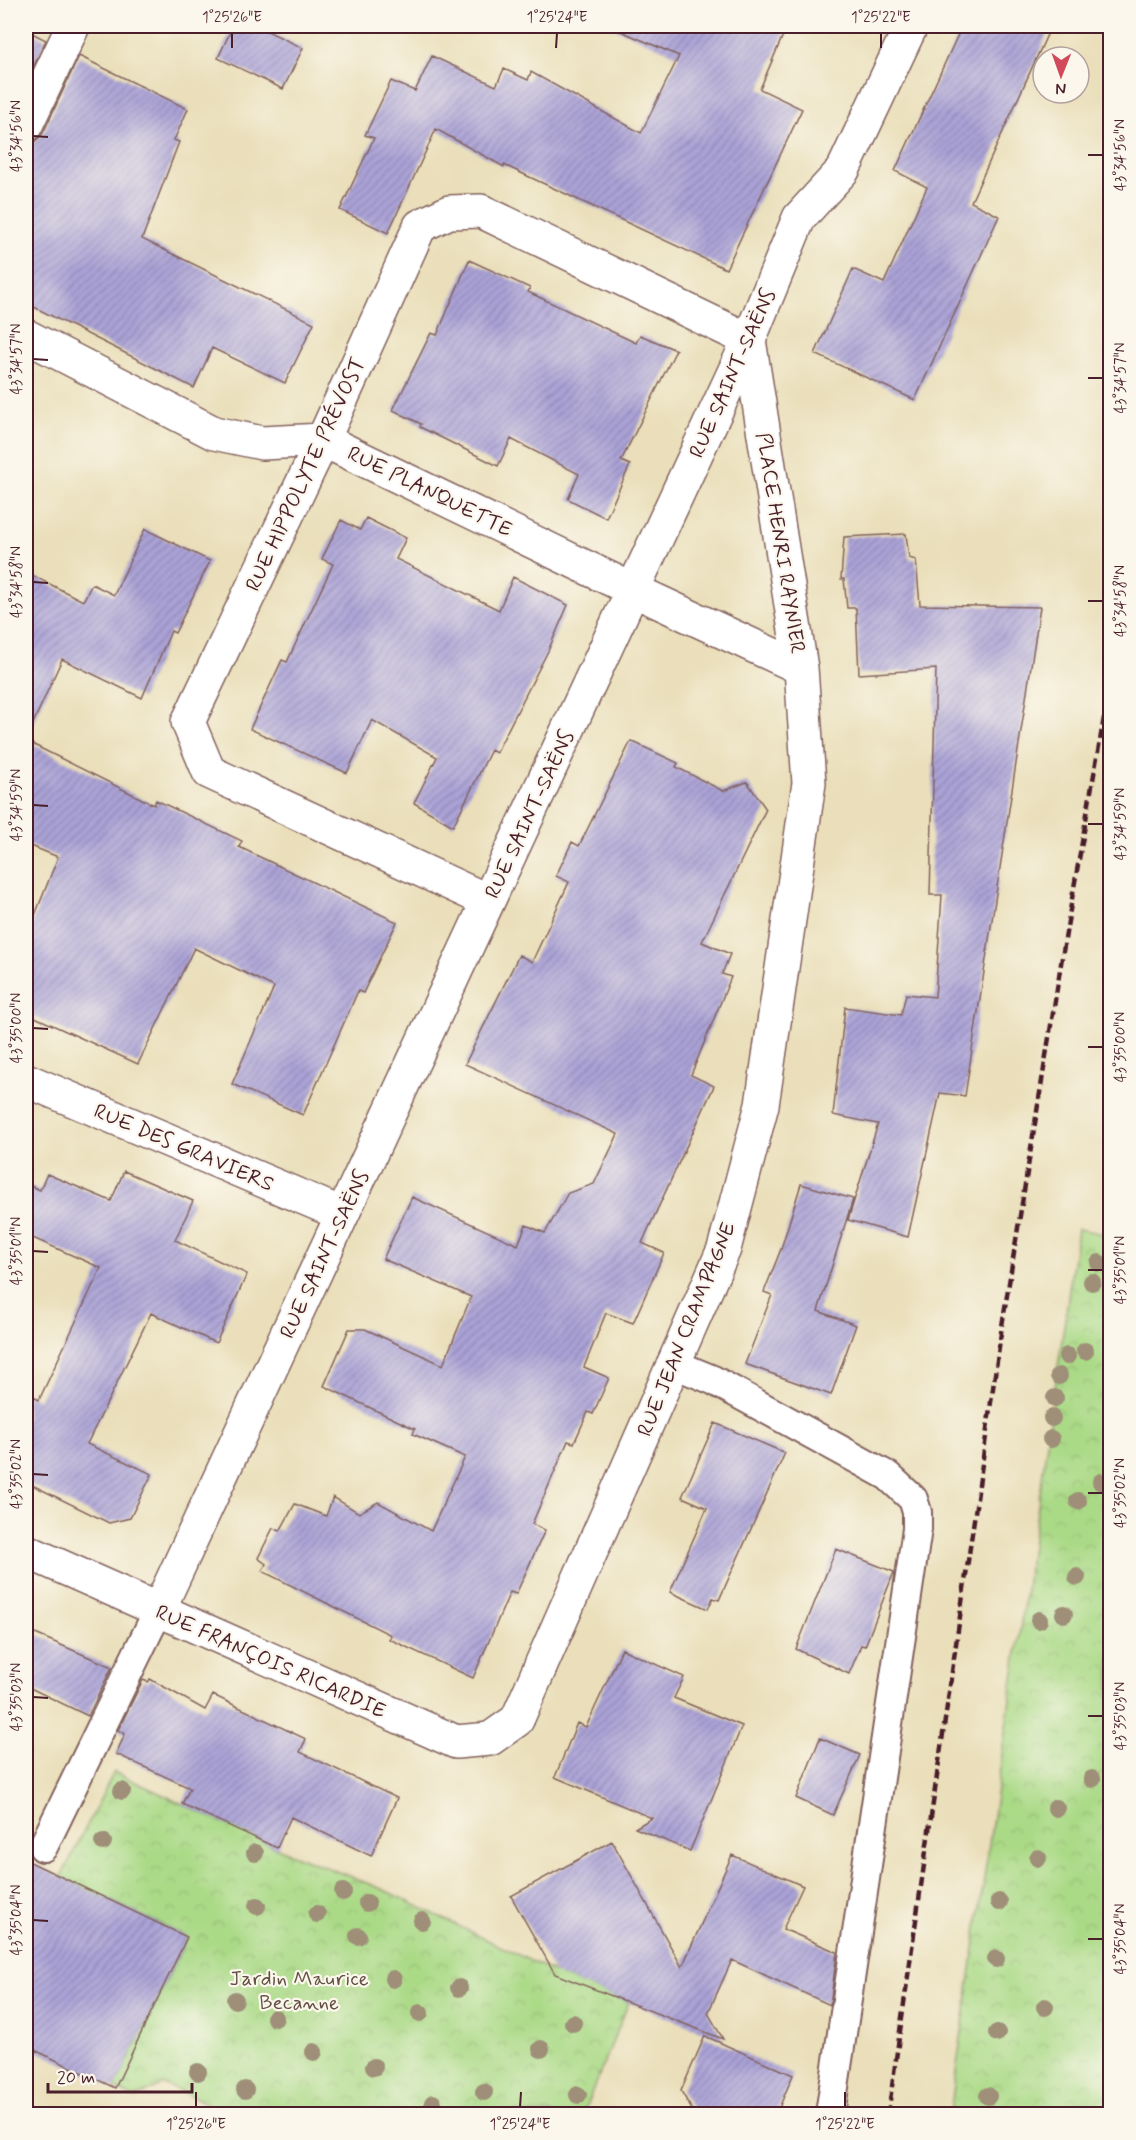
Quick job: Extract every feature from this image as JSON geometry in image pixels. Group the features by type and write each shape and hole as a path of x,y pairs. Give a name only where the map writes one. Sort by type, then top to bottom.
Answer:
{"street":[{"path":"26,125 73,26"},
{"name":"RUE SAINT-SAËNS","path":"158,1611 749,340 799,218 843,170 911,26"},
{"name":"RUE HIPPOLYTE PRÉVOST","path":"488,901 209,772 188,722 323,440 420,226 449,212 481,211 749,340"},
{"name":"RUE PLANQUETTE","path":"26,336 214,433 262,443 323,440 633,590"},
{"name":"PLACE HENRI RAYNIER","path":"749,340 801,668"},
{"name":"PLACE HENRI RAYNIER","path":"633,590 801,668"},
{"name":"RUE JEAN CRAMPAGNE","path":"518,1720 724,1249 762,1105 809,783 801,668"},
{"name":"RUE DES GRAVIERS","path":"26,1080 342,1214"},
{"name":"RUE FRANÇOIS RICARDIE","path":"26,1551 456,1742 490,1739 518,1720"}],"lane":[{"path":"674,1364 713,1380 888,1476 914,1499 917,1512 917,1529 830,2115"},
{"path":"42,1847 158,1611"}],"green space":[{"path":"1078,1229 1110,1235 1110,2114 950,2114"},
{"name":"Jardin Maurice Becanne","path":"114,1772 277,1848 382,1889 566,1978 629,2002 583,2114 219,2114 200,2100 163,2084 136,2098 115,2088 187,1937 61,1877"}],"building":[{"path":"233,26 257,26 303,48 283,89 218,58"},
{"path":"609,26 787,26 760,89 802,109 726,269 504,165 504,167 436,129 388,233 340,210 374,138 365,135 391,81 415,91 432,56 496,86 504,69 528,80 531,72 641,133 679,56"},
{"path":"962,26 1051,26 1042,45 1031,45 1031,70 971,202 999,216 915,400 815,354 853,269 884,283 927,187 895,171"},
{"path":"26,30 46,40 26,82"},
{"path":"79,56 188,109 174,140 179,142 142,239 314,323 285,383 212,348 194,388 26,303 26,143 36,141 43,133"},
{"path":"469,260 530,288 528,292 636,343 640,335 676,350 621,461 630,465 606,518 568,499 579,474 511,439 498,466 420,427 421,424 393,410 431,333 437,335"},
{"path":"366,518 406,538 396,559 499,610 513,577 568,605 548,651 496,753 491,750 453,826 414,803 437,757 372,720 347,773 250,729 282,660 287,662 333,564 322,559 341,520 360,530"},
{"path":"145,529 210,561 175,633 171,631 142,698 62,659 26,739 26,572 83,601 92,584 114,595"},
{"path":"906,534 909,558 916,560 920,605 1040,607 965,1096 940,1093 908,1237 848,1220 878,1124 833,1115 845,1007 901,1015 906,994 935,997 942,895 930,895 936,669 859,674 856,608 847,608 844,579 841,579 844,537"},
{"path":"26,741 154,805 156,800 242,841 239,847 397,922 363,993 358,991 303,1115 232,1084 274,987 194,948 138,1064 26,1013 26,938 58,857 26,844"},
{"path":"631,741 678,763 676,767 723,791 747,782 766,809 702,942 730,954 722,974 731,977 691,1075 714,1086 642,1243 664,1253 633,1323 606,1313 584,1367 609,1378 593,1414 588,1412 574,1443 568,1441 532,1524 545,1530 516,1594 510,1592 473,1678 389,1639 391,1635 262,1571 266,1564 258,1558 273,1528 280,1531 295,1504 326,1516 333,1497 359,1513 378,1502 431,1531 465,1457 413,1434 415,1429 324,1386 349,1329 365,1329 443,1365 471,1297 383,1259 412,1197 518,1245 526,1225 545,1233 568,1193 594,1184 618,1134 465,1064 519,955 532,962 569,882 556,876 572,842 579,846"},
{"path":"124,1171 193,1201 175,1240 247,1274 216,1343 151,1313 87,1444 152,1474 130,1518 109,1523 26,1482 26,1393 39,1400 101,1268 26,1235 26,1184 40,1190 47,1174 111,1201"},
{"path":"801,1184 853,1199 818,1311 856,1325 831,1395 745,1364 772,1295 764,1292 781,1249"},
{"path":"715,1423 785,1453 719,1600 713,1598 708,1609 670,1592 707,1508 682,1497"},
{"path":"836,1549 894,1572 865,1646 861,1645 849,1674 796,1649"},
{"path":"26,1630 112,1667 88,1716 26,1686"},
{"path":"622,1649 684,1677 674,1698 742,1726 690,1851 635,1828 652,1818 555,1777 577,1723 586,1727"},
{"path":"150,1679 205,1710 213,1695 306,1739 300,1752 397,1798 371,1856 291,1817 277,1848 182,1804 190,1788 116,1754 125,1734 118,1730 143,1680 148,1682"},
{"path":"820,1738 860,1755 833,1815 796,1798"},
{"path":"612,1841 682,1967 732,1855 803,1886 783,1929 837,1952 830,2005 732,1960 708,2013 723,2039 555,1974 511,1896"},
{"path":"26,1860 187,1937 115,2088 26,2046"},
{"path":"705,2036 793,2075 776,2115 695,2115 681,2091"}],"railway":[{"path":"888,2114 1002,1326 1067,927 1110,684"}]}
